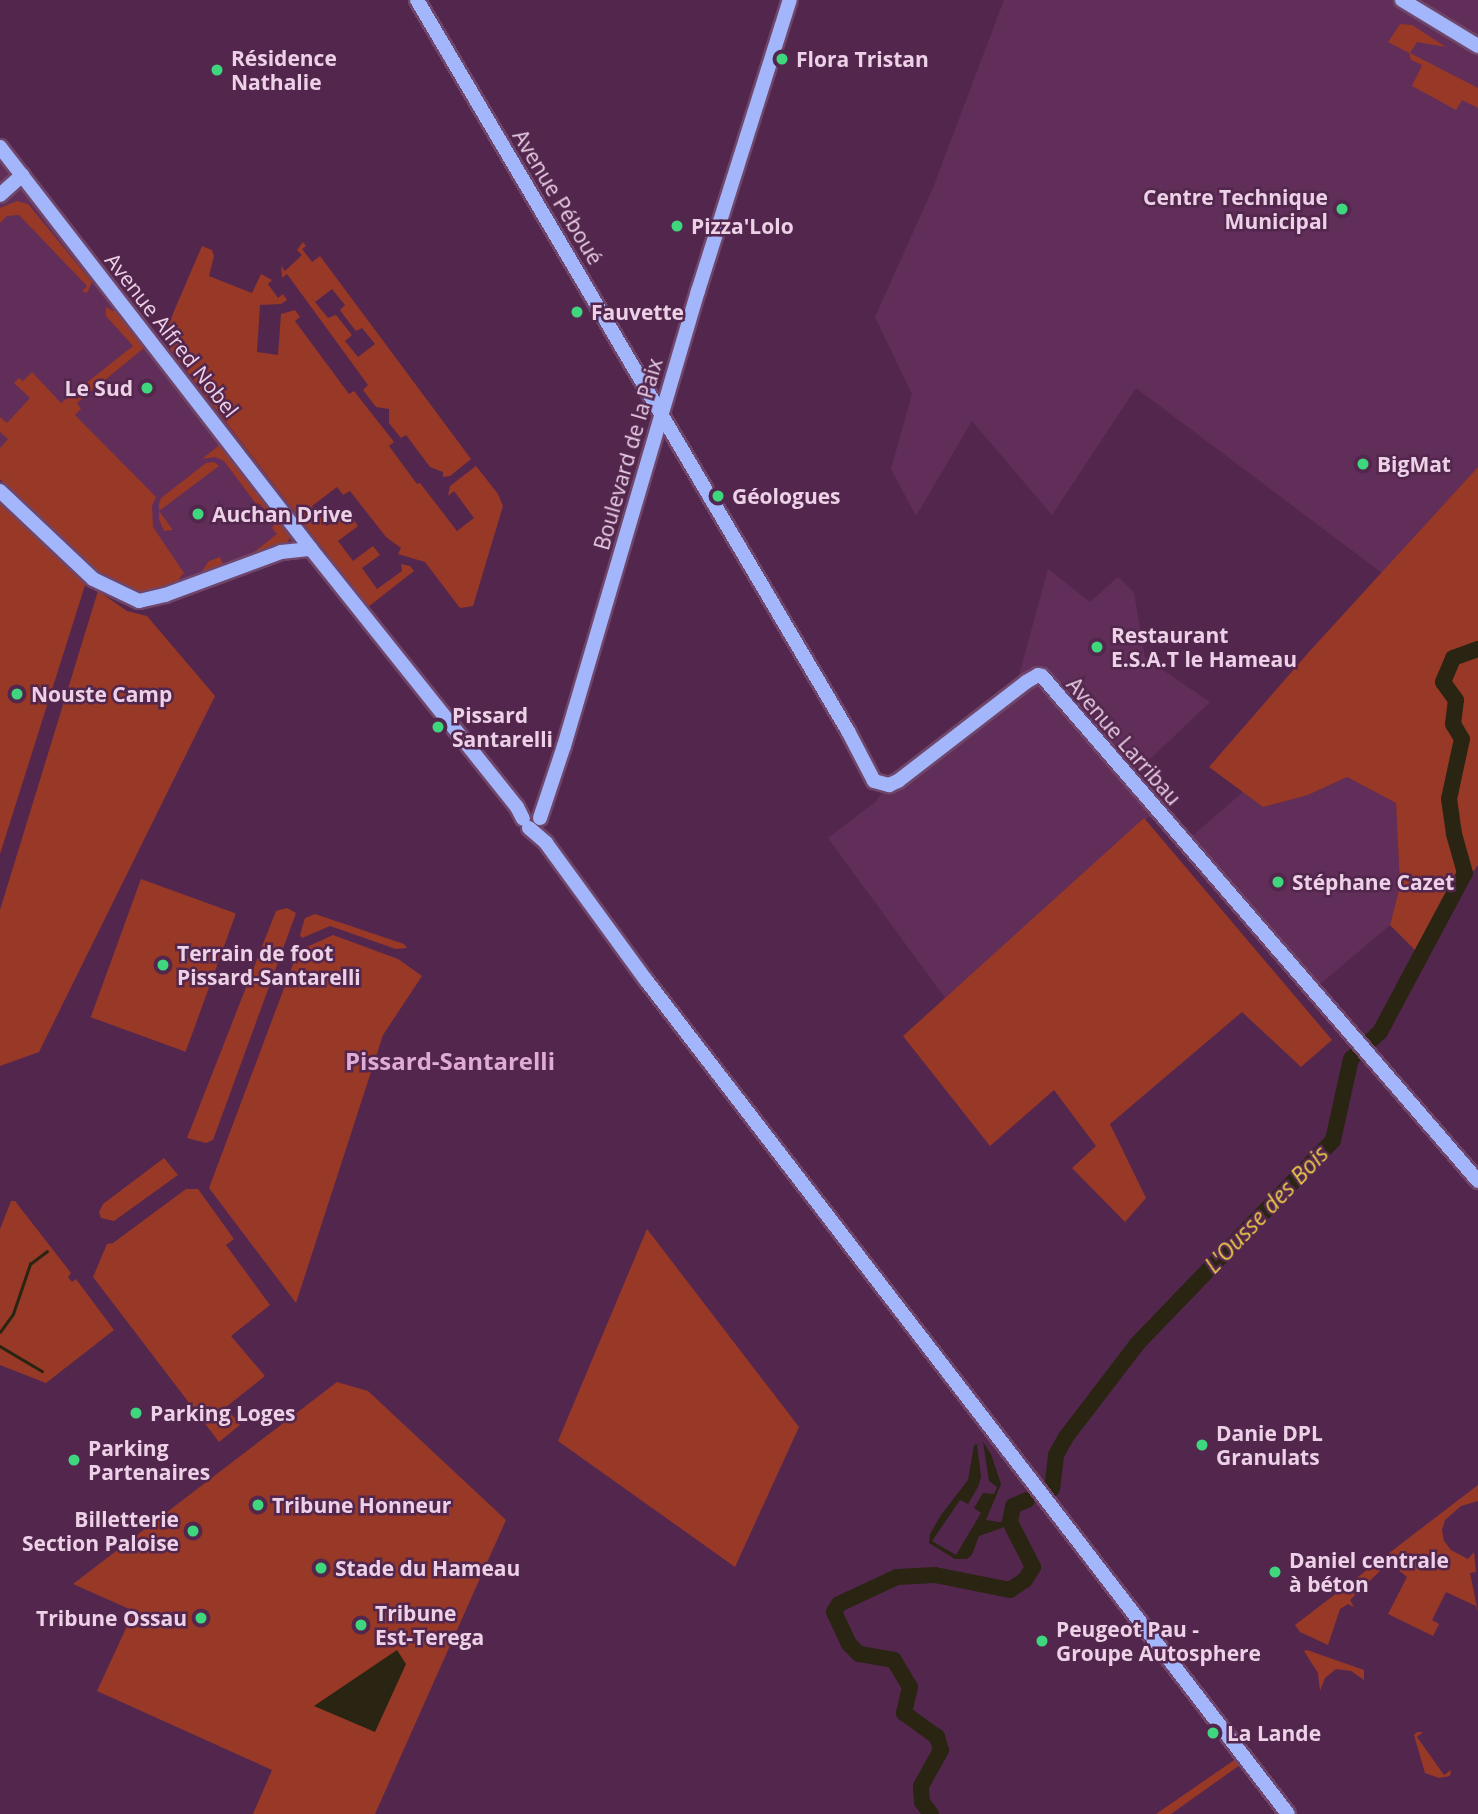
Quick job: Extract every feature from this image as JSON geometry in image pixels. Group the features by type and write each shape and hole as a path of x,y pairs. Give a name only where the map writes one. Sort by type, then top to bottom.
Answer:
{"main road":[{"name":"Avenue Péboué","path":"417,0 662,415"},
{"name":"Boulevard de la Paix","path":"533,823 546,800 790,0"},
{"path":"1402,0 1478,46"},
{"name":"Avenue Alfred Nobel","path":"0,147 311,549 533,823 646,980 1288,1814"},
{"path":"0,195 22,175"},
{"name":"Avenue Larribau","path":"662,415 874,781 889,785 898,782 1026,682 1038,675 1042,676 1353,1040 1478,1181"},
{"path":"0,491 93,579 139,601 165,595 281,552 311,549"}],"shaded area":[{"path":"1004,0 1478,0 1478,467 1382,573 1136,388 1052,515 972,421 916,516 891,469 912,394 875,317 933,188"},
{"path":"1400,24 1412,25 1446,47 1417,42 1410,53 1478,88 1478,108 1462,100 1456,110 1412,86 1422,65 1411,60 1409,53 1388,42"},
{"path":"0,147 311,549 145,601 93,579 0,491"},
{"path":"17,201 28,204 92,282 87,293 82,291 87,286 19,215 7,216 0,223 0,208"},
{"path":"303,242 306,246 302,249 312,262 320,256 471,459 450,476 443,477 443,472 430,467 406,435 401,438 389,423 389,409 376,407 363,390 368,385 287,274 282,278 281,266 285,271 302,255 297,250","holes":["332,289 345,305 340,310 348,321 356,331 362,328 375,344 358,357 345,341 352,335 336,315 328,318 315,302"]},
{"path":"202,246 212,250 214,256 209,276 252,293 261,274 272,280 268,284 278,298 283,294 287,300 281,304 260,305 257,352 278,355 281,314 295,310 300,317 295,321 349,394 354,391 394,442 389,446 457,531 474,518 454,491 448,496 450,486 476,466 498,494 503,506 473,606 460,608 425,562 398,554 401,548 386,537 350,491 343,495 337,487 312,506 327,526 347,511 358,526 338,541 353,561 373,546 380,555 362,568 377,589 402,571 401,564 410,566 414,571 368,607 162,339"},
{"path":"106,307 123,316 149,349 144,348 77,403 81,409 75,415 156,497 152,506 153,527 184,573 175,584 164,590 146,593 107,580 0,479 0,448 8,439 0,432 0,417 7,423 30,398 14,383 19,378 23,381 32,372 61,403 133,346 106,316"},
{"path":"222,443 291,536 287,543 205,574 202,571 209,561 220,557 223,564 254,552 277,534 272,528 275,522 260,504 257,505 224,461 215,457 202,459"},
{"path":"214,462 219,466 159,511 161,498 206,463"},
{"path":"1478,467 1478,865 1416,951 1390,925 1400,886 1396,803 1347,777 1308,795 1263,807 1209,767 1308,653"},
{"path":"0,495 87,579 0,854"},
{"path":"159,511 173,530 164,531"},
{"path":"1048,569 1090,602 1118,577 1134,593 1145,658 1210,702 1129,779 1156,811 945,998 828,838 874,803 889,785 1015,690"},
{"path":"98,591 127,611 147,616 215,696 39,1052 0,1066 0,910"},
{"path":"1347,777 1396,803 1400,886 1390,925 1312,991 1184,843 1243,792 1263,807 1308,795"},
{"path":"1144,818 1332,1040 1301,1067 1242,1012 1110,1124 1146,1198 1125,1222 1072,1168 1096,1146 1054,1090 990,1146 903,1036"},
{"name":"Terrain de foot Pissard-Santarelli","path":"141,879 236,914 186,1052 91,1017"},
{"path":"287,908 296,913 213,1140 206,1143 187,1138 276,911"},
{"path":"315,914 404,944 407,948 396,949 330,926 302,938 300,935 305,918"},
{"path":"333,935 398,959 422,976 383,1035 296,1303 209,1188 298,951"},
{"path":"164,1158 178,1175 114,1221 101,1218 99,1212 103,1204"},
{"path":"186,1189 198,1189 234,1239 226,1245 270,1305 231,1336 265,1376 226,1407 240,1425 219,1442 93,1277 107,1244 113,1243"},
{"path":"11,1201 15,1201 71,1273 68,1277 72,1282 76,1279 114,1330 46,1383 0,1365 0,1229"},
{"path":"647,1229 799,1427 735,1567 558,1441"},
{"path":"337,1382 368,1391 506,1520 375,1814 253,1814 272,1770 97,1691 134,1611 73,1584"},
{"path":"983,1442 991,1454 1001,1484 986,1520 1006,1523 1002,1528 979,1536 972,1555 967,1559 955,1559 929,1543 930,1534 968,1480 974,1445"},
{"path":"1478,1485 1478,1501 1461,1506 1445,1520 1442,1530 1444,1541 1451,1550 1468,1559 1474,1552 1476,1572 1470,1573 1478,1612 1476,1606 1446,1592 1432,1620 1439,1624 1433,1636 1388,1614 1407,1577 1396,1568 1383,1568 1350,1600 1354,1607 1348,1604 1340,1609 1328,1645 1300,1632 1295,1625"},
{"path":"397,1650 406,1664 375,1732 314,1706"},
{"path":"1304,1651 1364,1670 1364,1680 1351,1671 1336,1669 1325,1678 1320,1691 1318,1673"},
{"path":"1423,1732 1417,1737 1444,1775 1451,1770 1450,1776 1439,1778 1425,1773 1414,1735"},
{"path":"1243,1754 1247,1760 1171,1814 1156,1814"}],"pier":[{"path":"983,1442 989,1481 997,1487 994,1494 983,1493 974,1508 981,1513 956,1555 932,1541 960,1500 968,1504 978,1487 981,1477 977,1444"}],"waterway":[{"name":"L'Ousse des Bois","path":"1052,1489 1056,1455 1066,1437 1137,1344 1333,1140 1351,1059 1380,1032 1465,873 1454,834 1449,799 1462,739 1453,724 1456,700 1443,682 1453,658 1478,649"},
{"path":"0,1332 13,1314 30,1264 47,1251"},
{"path":"0,1346 42,1371"},
{"name":"L'Ousse des Bois","path":"931,1814 922,1802 921,1786 941,1750 937,1737 904,1713 910,1687 894,1660 859,1654 849,1644 834,1612 839,1604 897,1577 935,1575 1010,1590 1025,1580 1033,1567 1010,1522 1013,1506 1027,1500"}],"place":[{"name":"Flora Tristan","path":"782,59"},
{"name":"Résidence Nathalie","path":"217,70"},
{"name":"Centre Technique Municipal","path":"1342,209"},
{"name":"Pizza'Lolo","path":"677,226"},
{"name":"Fauvette","path":"577,312"},
{"name":"Le Sud","path":"147,388"},
{"name":"BigMat","path":"1363,464"},
{"name":"Géologues","path":"718,496"},
{"name":"Auchan Drive","path":"198,514"},
{"name":"Restaurant E.S.A.T le Hameau","path":"1097,647"},
{"name":"Nouste Camp","path":"17,694"},
{"name":"Pissard Santarelli","path":"438,727"},
{"name":"Stéphane Cazet","path":"1278,882"},
{"name":"Terrain de foot Pissard-Santarelli","path":"163,965"},
{"name":"Parking Loges","path":"136,1413"},
{"name":"Danie DPL Granulats","path":"1202,1445"},
{"name":"Parking Partenaires","path":"74,1460"},
{"name":"Tribune Honneur","path":"258,1505"},
{"name":"Billetterie Section Paloise","path":"193,1531"},
{"name":"Stade du Hameau","path":"321,1568"},
{"name":"Daniel centrale à béton","path":"1275,1572"},
{"name":"Tribune Ossau","path":"201,1618"},
{"name":"Tribune Est-Terega","path":"361,1625"},
{"name":"Peugeot Pau - Groupe Autosphere","path":"1042,1641"},
{"name":"La Lande","path":"1213,1733"}],"district":[{"name":"Pissard-Santarelli","path":"450,1061"}]}
